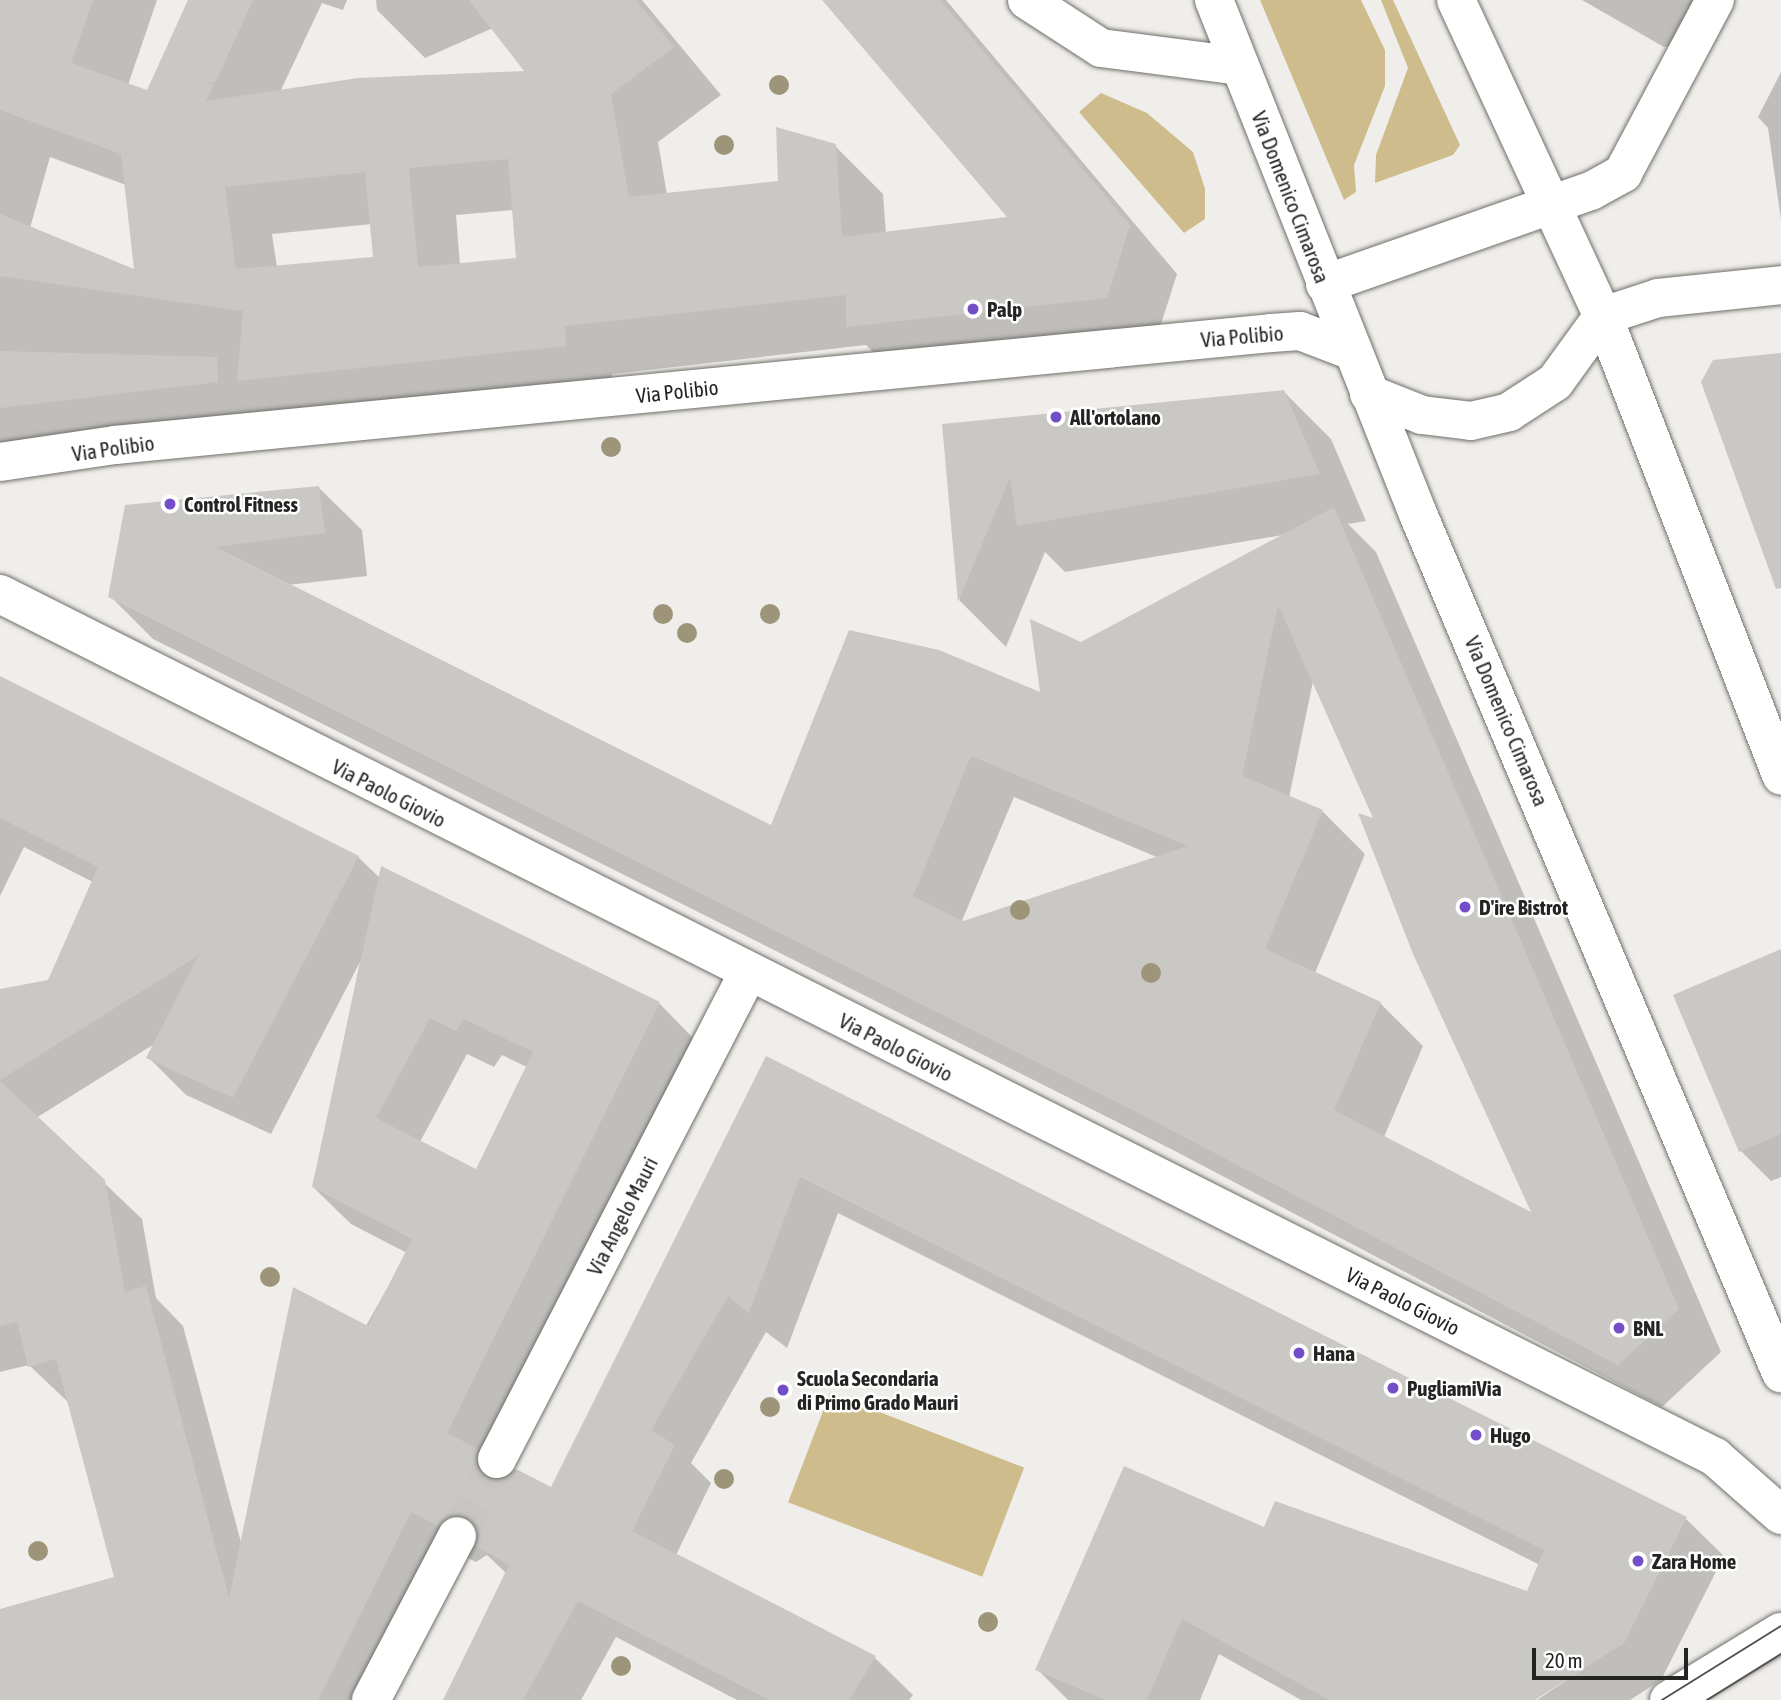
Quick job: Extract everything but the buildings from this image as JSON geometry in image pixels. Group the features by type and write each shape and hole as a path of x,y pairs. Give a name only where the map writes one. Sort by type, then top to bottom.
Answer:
{"street":[{"path":"1027,0 1101,48 1240,66"},
{"name":"Via Domenico Cimarosa","path":"1214,0 1352,351 1781,1373"},
{"path":"1457,0 1555,204 1603,316 1781,776"},
{"path":"1325,284 1591,191 1633,160 1715,0"},
{"path":"1370,394 1422,415 1471,421 1510,412 1555,382 1603,316 1658,298 1781,285"},
{"name":"Via Polibio","path":"0,462 115,445 1271,333 1300,331 1352,351"},
{"name":"Via Paolo Giovio","path":"0,594 748,973 1715,1457 1781,1515"},
{"name":"Via Angelo Mauri","path":"497,1459 748,973"},
{"path":"371,1700 457,1536"},
{"path":"1669,1700 1781,1632"}],"shaded area":[{"path":"1260,0 1361,0 1385,50 1385,86 1354,165 1356,192 1344,200"},
{"path":"1381,0 1393,0 1460,145 1453,155 1375,183 1376,155 1408,68"},
{"path":"1101,93 1147,113 1193,152 1205,189 1205,219 1184,233 1079,112"},
{"path":"830,1393 1024,1468 982,1577 788,1502"}],"tunnel":[{"path":"457,1536 497,1459"}],"tram line":[{"path":"1662,1700 1781,1626"},
{"path":"1707,1700 1781,1654"}],"place":[{"name":"Palp","path":"973,309"},
{"name":"All'ortolano","path":"1056,417"},
{"name":"Control Fitness","path":"170,504"},
{"name":"D'ire Bistrot","path":"1465,907"},
{"name":"BNL","path":"1619,1328"},
{"name":"Hana","path":"1299,1353"},
{"name":"PugliamiVia","path":"1393,1388"},
{"name":"Scuola Secondaria di Primo Grado Mauri","path":"783,1390"},
{"name":"Hugo","path":"1476,1435"},
{"name":"Zara Home","path":"1638,1561"}]}
